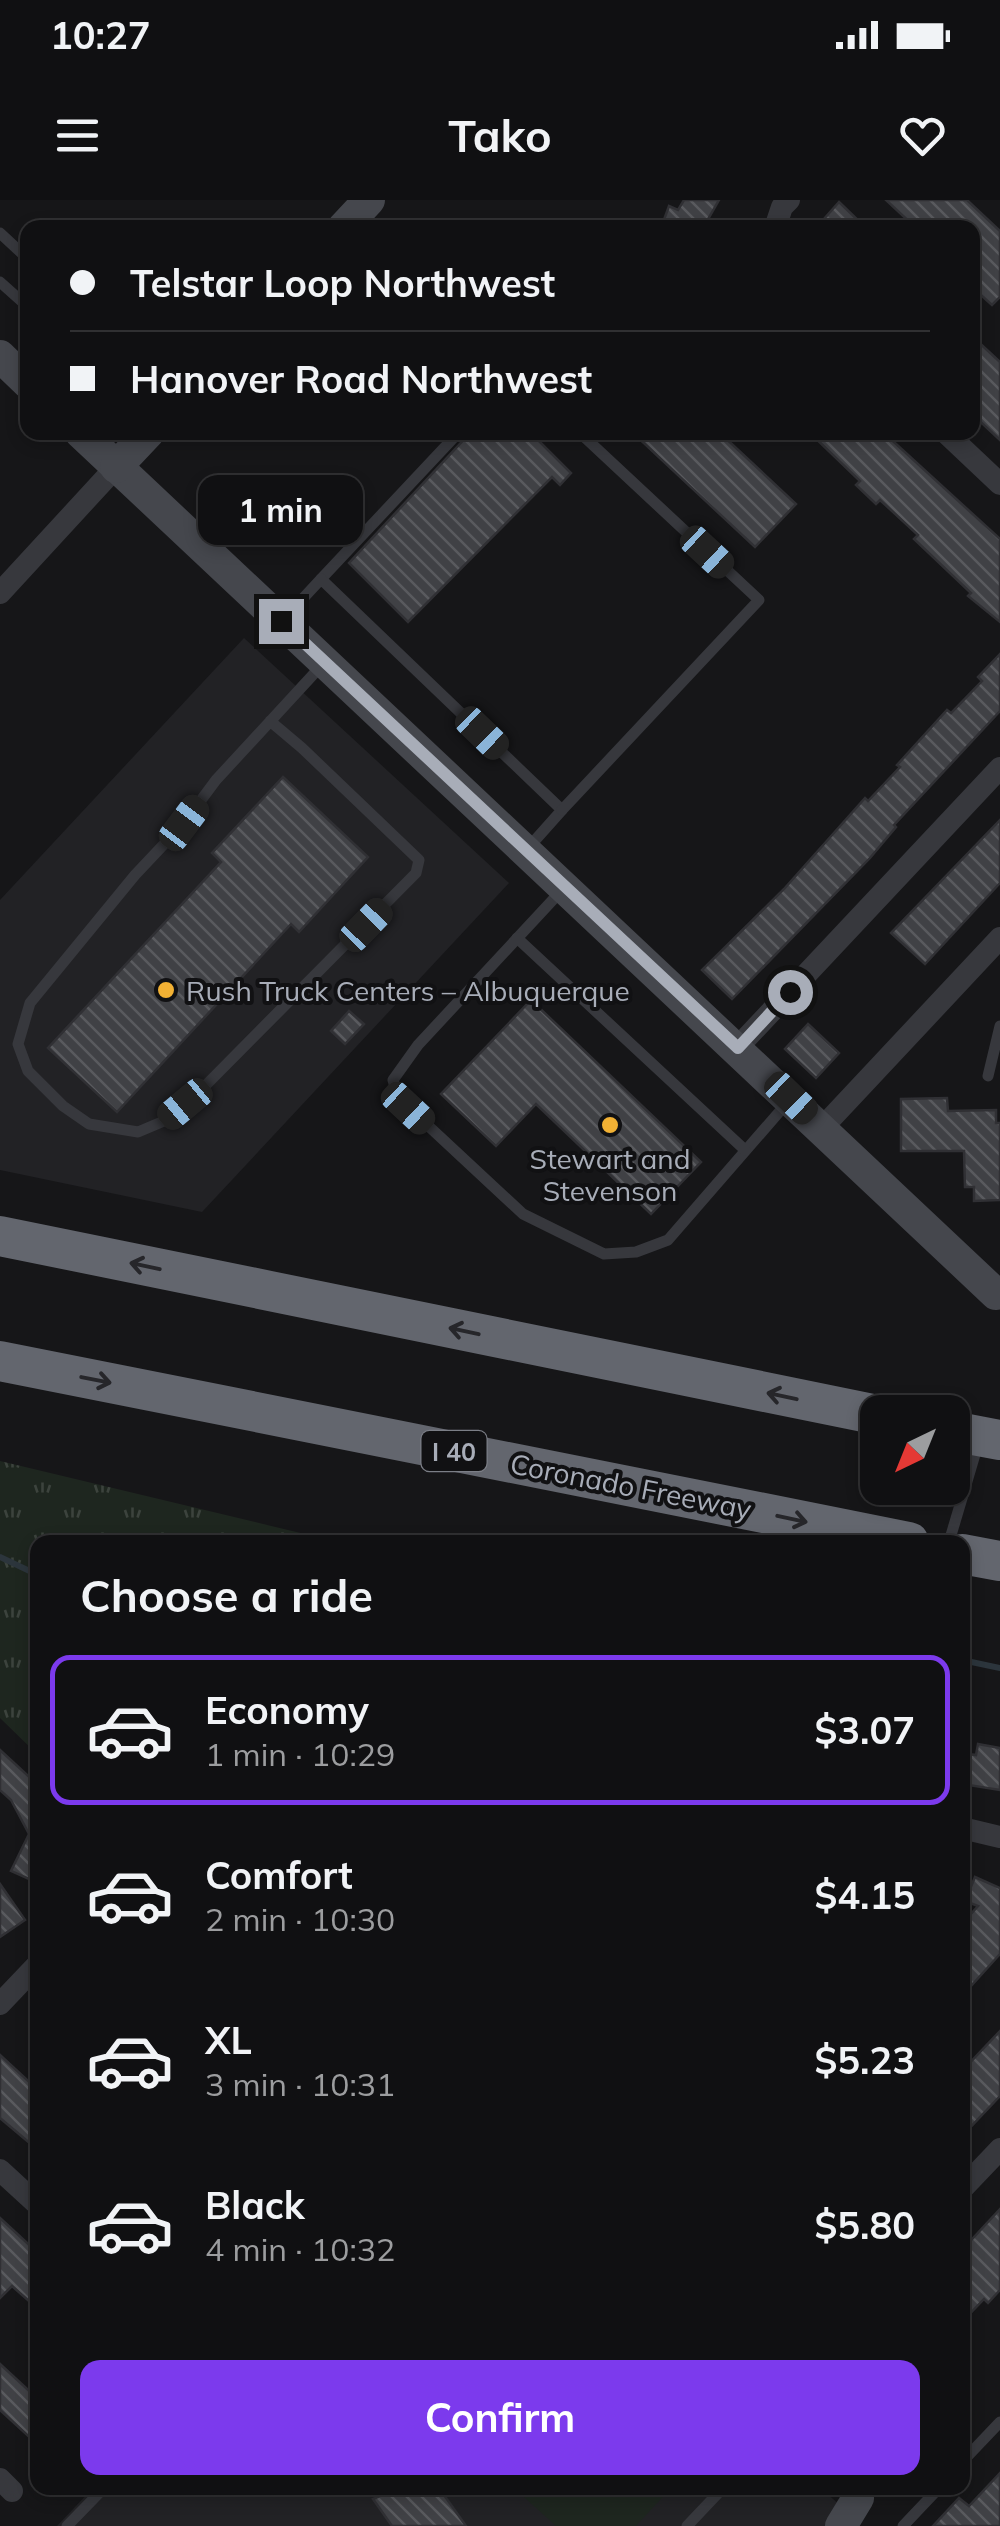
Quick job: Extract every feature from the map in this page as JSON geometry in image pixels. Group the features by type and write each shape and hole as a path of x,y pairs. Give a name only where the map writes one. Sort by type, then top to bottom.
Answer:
{"highway":[{"path":"0,1236 860,1411"},
{"name":"Coronado Freeway","path":"0,1361 873,1535"},
{"path":"970,1555 1000,1561"}],"street":[{"path":"350,220 369,200"},
{"path":"0,356 20,375"},
{"path":"88,440 998,1293"},
{"path":"0,593 142,440"},
{"path":"953,440 1000,484"},
{"path":"738,1048 1000,768"},
{"path":"822,1128 1000,938"},
{"path":"970,1830 1000,1837"},
{"path":"0,2004 30,1972"},
{"path":"970,2180 1000,2148"},
{"path":"0,2170 30,2198"}],"lane":[{"path":"0,233 20,252"},
{"path":"0,282 20,300"},
{"path":"281,621 452,440"},
{"path":"526,850 758,600 588,440"},
{"path":"321,579 562,810"},
{"path":"270,721 419,860 416,873 205,1086 164,1121 138,1132 89,1124 63,1106 28,1070 18,1044 30,1003 216,780 270,721 324,662"},
{"path":"565,887 418,1044 394,1080 396,1091 408,1108 523,1214 604,1254 636,1252 668,1240 791,1098"},
{"path":"518,938 745,1150"},
{"path":"988,1076 1000,1026"},
{"path":"952,1535 978,1436"},
{"path":"970,2454 1000,2422"},
{"path":"67,2526 97,2495"},
{"path":"688,2526 717,2495"},
{"path":"904,2526 933,2495"}],"shaded area":[{"path":"244,638 509,883 202,1212 0,1170 0,900"},
{"path":"86,2495 829,2495 844,2509 828,2526 57,2526"}],"green space":[{"path":"0,1461 309,1535 30,1535 30,1747 0,1718"},
{"path":"522,2495 665,2495 636,2526 556,2526"}],"building":[{"path":"684,200 719,200 708,220 664,220 669,206 678,210"},
{"path":"886,200 967,200 1000,231 1000,297 992,305 980,294 980,220 907,220"},
{"path":"839,202 858,220 823,220"},
{"path":"980,343 1000,362 1000,440 980,421"},
{"path":"464,440 538,440 571,473 560,485 552,477 408,622 349,563"},
{"path":"641,440 728,440 796,504 755,547"},
{"path":"817,440 892,440 1000,539 1000,622 968,596 971,593 914,539 918,535 880,500 876,504 856,485 860,481"},
{"path":"1000,654 1000,711 894,825 870,858 732,999 702,970 784,889 865,798 868,801 947,710 951,713 982,681 978,677"},
{"name":"Rush Truck Centers – Albuquerque","path":"283,777 368,857 299,932 291,924 117,1112 48,1048 221,862 212,853"},
{"path":"1000,820 1000,883 925,964 891,933"},
{"name":"Stewart and Stevenson","path":"531,1000 701,1162 651,1214 536,1104 496,1146 441,1094"},
{"path":"349,1011 364,1024 345,1044 331,1031"},
{"path":"808,1024 839,1053 816,1078 785,1049"},
{"path":"947,1098 948,1111 996,1110 996,1123 1000,1123 1000,1200 974,1201 974,1187 965,1187 964,1151 901,1151 901,1099"},
{"path":"978,1744 1000,1748 1000,1790 970,1785 970,1754 976,1755"},
{"path":"0,1750 30,1778 30,1879 11,1871 29,1834 11,1800 0,1790"},
{"path":"975,1877 1000,1888 1000,1954 970,1987 970,1915 978,1906 970,1903"},
{"path":"0,1884 25,1920 0,1937"},
{"path":"1000,2031 1000,2096 970,2128 970,2063"},
{"path":"0,2055 30,2083 30,2143 0,2118"},
{"path":"1000,2209 1000,2290 970,2314 970,2241"},
{"path":"0,2218 30,2246 30,2302 12,2286 0,2298"},
{"path":"0,2364 30,2392 30,2438 0,2410"},
{"path":"1000,2473 1000,2526 933,2526 959,2498 969,2506"},
{"path":"444,2495 466,2526 392,2526 373,2499"}],"waterway":[{"path":"0,1557 30,1571"},
{"path":"970,1662 1000,1668"}],"place":[{"name":"Rush Truck Centers – Albuquerque","path":"166,990"},
{"name":"Stewart and Stevenson","path":"610,1125"}],"route":[{"path":"281,621 738,1048 790,992"}]}
